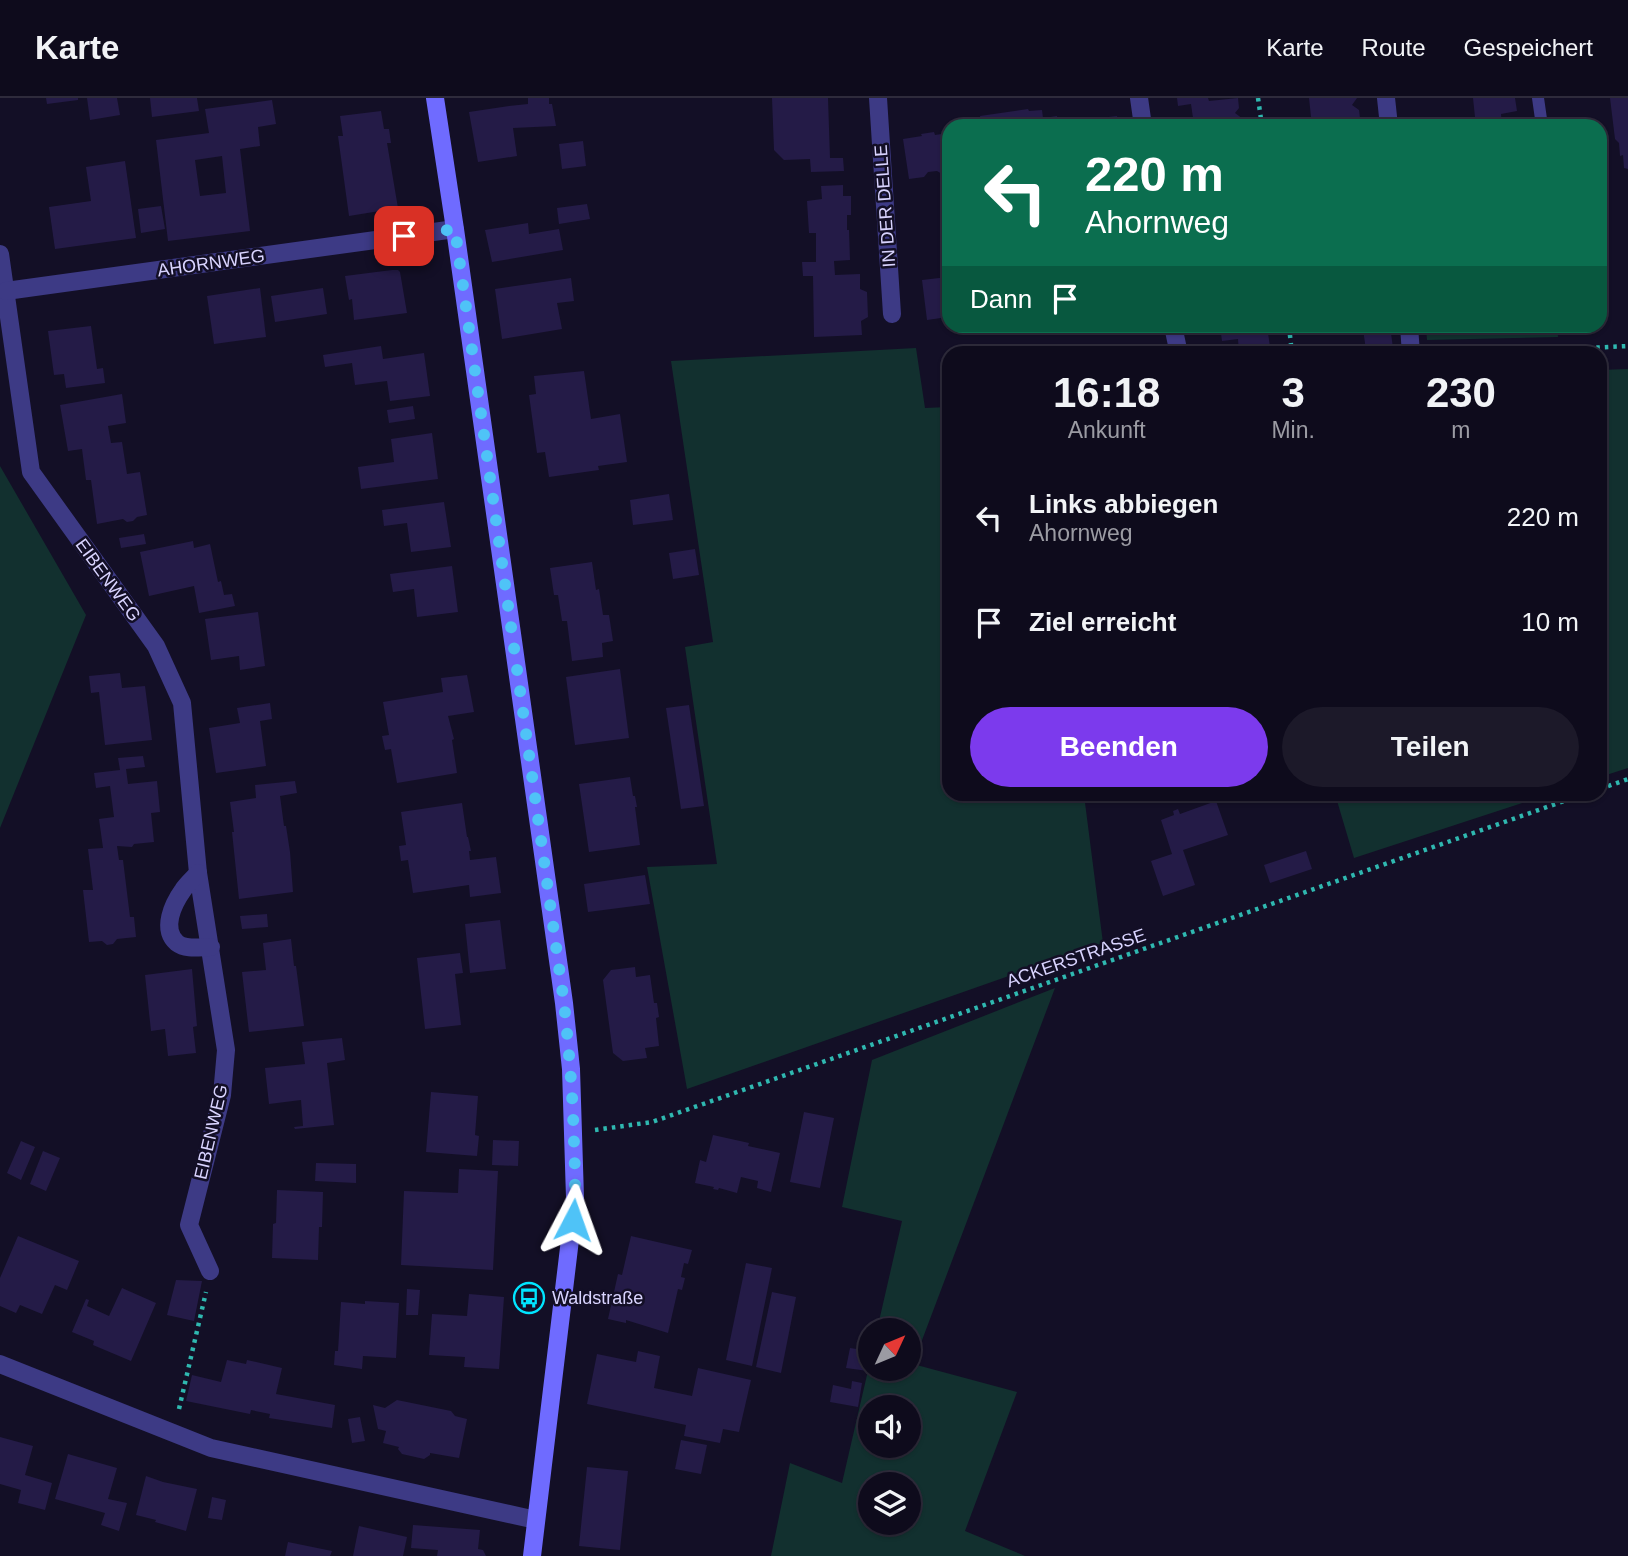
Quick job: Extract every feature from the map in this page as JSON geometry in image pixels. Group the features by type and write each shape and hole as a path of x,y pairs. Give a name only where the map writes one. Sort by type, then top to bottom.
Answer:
{"main road":[{"path":"435,98 564,1003 571,1069 575,1198 532,1556"}],"street":[{"name":"IN DER DELLE","path":"878,98 892,314"},
{"path":"1139,98 1142,119"},
{"path":"1386,98 1388,119"},
{"name":"AHORNWEG","path":"6,292 455,229"},
{"path":"0,254 6,292"},
{"name":"EIBENWEG","path":"6,292 31,472 156,646 182,703 198,873 226,1050 222,1095 189,1225 210,1271"},
{"path":"198,873 182,891 171,912 169,928 177,943 191,948 211,947"},
{"path":"0,1364 211,1448 536,1520"}],"lane":[{"path":"1538,98 1541,119"}],"path":[{"path":"1258,98 1261,119"},
{"path":"1607,347 1628,346"},
{"path":"1607,786 1628,779"},
{"name":"ACKERSTRASSE","path":"574,1133 652,1122 1564,801"},
{"path":"173,1434 210,1271"}],"green space":[{"path":"1426,333 1558,333 1558,337 1427,340"},
{"path":"916,348 925,408 942,407 942,801 1085,801 1103,943 687,1089 647,867 717,864 685,647 713,642 671,361"},
{"path":"1628,369 1628,768 1607,775 1607,370"},
{"path":"0,466 86,615 0,828"},
{"path":"1337,801 1529,801 1354,858"},
{"path":"1055,988 921,1343 921,1318 880,1318 902,1221 842,1207 872,1060"},
{"path":"921,1366 1017,1392 965,1531 1025,1556 771,1556 790,1463 842,1483 858,1414 858,1458 921,1458 921,1395 862,1395 866,1381 921,1381"}],"building":[{"path":"46,98 78,98 78,100 47,104"},
{"path":"87,98 117,98 120,115 90,120"},
{"path":"150,98 197,98 199,111 152,117"},
{"path":"528,98 549,98 556,126 513,128 517,156 478,162 469,112 528,104"},
{"path":"772,98 828,98 830,158 843,158 844,171 811,172 810,159 784,160 774,150"},
{"path":"1177,98 1208,98 1209,101 1238,98 1239,108 1235,113 1243,119 1192,119 1191,104 1178,106"},
{"path":"1309,98 1357,98 1352,105 1359,110 1360,119 1311,119"},
{"path":"1473,98 1515,98 1517,111 1501,114 1501,119 1466,119 1475,117"},
{"path":"1610,98 1628,98 1628,169 1624,168 1623,155 1620,156 1619,143 1615,139"},
{"path":"272,100 276,124 258,127 260,146 240,149 250,231 168,241 156,140 209,133 205,109","holes":["222,156 226,193 200,196 195,160"]},
{"path":"1028,109 1042,110 1043,118 1057,116 1057,119 980,119 980,116"},
{"path":"381,111 384,129 389,129 391,143 387,143 398,208 349,216 338,136 343,136 340,116"},
{"path":"1117,116 1118,119 1092,119"},
{"path":"921,134 942,134 942,174 937,171 928,172 924,177 909,179 903,139 922,136"},
{"path":"583,141 586,166 562,169 559,144"},
{"path":"125,161 136,238 55,249 49,207 91,201 86,167"},
{"path":"843,185 843,196 851,196 851,215 847,215 850,260 834,261 835,275 860,274 860,289 867,292 868,317 861,321 862,335 814,337 813,276 803,276 802,262 816,262 816,233 809,233 807,201 822,199 821,186"},
{"path":"587,204 590,219 559,224 557,208"},
{"path":"161,206 165,229 141,233 138,209"},
{"path":"528,223 529,234 559,229 563,250 492,262 485,230"},
{"path":"392,270 400,272 407,313 354,320 352,299 349,300 345,276"},
{"path":"571,278 574,301 557,303 562,329 502,339 495,289"},
{"path":"942,278 942,318 927,320 922,280"},
{"path":"260,288 266,337 214,344 207,296"},
{"path":"323,288 327,314 275,322 271,296"},
{"path":"91,326 97,369 103,368 105,383 66,388 64,374 54,375 48,331"},
{"path":"1221,333 1268,333 1270,346 1238,346 1238,339 1222,341"},
{"path":"1364,333 1391,333 1393,346 1365,346"},
{"path":"381,346 383,359 424,353 430,396 390,401 387,381 355,385 352,363 325,367 323,355"},
{"path":"584,371 591,419 620,414 627,462 598,466 599,470 549,477 545,452 537,453 529,395 536,394 534,376"},
{"path":"122,394 126,423 108,426 111,443 122,442 127,474 140,472 147,515 137,517 133,521 127,522 123,519 97,524 91,480 86,480 82,449 68,451 60,405"},
{"path":"413,406 415,419 389,423 387,410"},
{"path":"432,433 438,479 361,489 358,467 394,462 391,439"},
{"path":"669,494 673,520 633,525 630,500"},
{"path":"444,502 451,547 411,552 407,523 384,526 382,510"},
{"path":"144,534 146,544 121,548 119,538"},
{"path":"193,541 194,548 210,544 218,582 221,581 224,595 232,594 235,606 199,613 194,586 149,596 140,552"},
{"path":"695,549 699,575 673,579 669,553"},
{"path":"592,562 596,590 599,589 603,615 609,615 613,641 602,643 603,657 572,661 567,621 562,621 550,568"},
{"path":"452,566 458,612 417,617 414,589 393,592 390,574"},
{"path":"258,612 265,666 240,670 239,656 211,660 205,619"},
{"path":"620,669 629,738 575,745 566,677"},
{"path":"120,673 122,688 145,686 152,740 105,745 99,692 91,693 89,676"},
{"path":"467,675 474,712 448,716 454,739 457,773 397,783 391,749 385,750 382,736 389,735 383,702 443,692 441,678"},
{"path":"270,703 272,719 260,721 266,766 216,773 209,728 240,723 237,708"},
{"path":"689,705 704,806 681,809 666,708"},
{"path":"143,756 145,767 126,769 128,784 157,781 160,812 151,813 154,842 134,844 132,847 117,846 119,860 123,860 130,917 134,917 136,937 117,939 113,944 107,945 102,941 89,942 83,890 93,890 88,849 103,848 99,819 114,817 110,786 96,788 94,773 120,770 118,758"},
{"path":"630,777 637,807 640,845 589,852 579,784"},
{"path":"295,781 297,793 280,796 290,852 293,892 239,899 230,802 256,798 255,785"},
{"path":"1216,801 1228,835 1183,850 1195,885 1163,896 1151,861 1172,854 1161,820 1174,815 1173,811 1178,809 1180,814"},
{"path":"462,803 471,851 470,860 496,857 501,893 470,897 469,885 413,893 408,860 401,861 399,846 406,845 401,812"},
{"path":"1306,851 1312,869 1270,883 1264,865"},
{"path":"645,875 650,904 588,912 584,884"},
{"path":"267,914 268,927 242,929 240,916"},
{"path":"500,920 506,969 470,973 465,924"},
{"path":"291,939 304,1026 249,1032 242,972 266,970 263,943"},
{"path":"460,953 463,973 455,974 461,1025 425,1029 417,958"},
{"path":"635,967 636,977 650,975 659,1017 656,1018 659,1046 645,1048 647,1058 623,1061 613,1053 603,980 611,970"},
{"path":"192,969 197,1026 193,1027 196,1053 168,1056 165,1029 151,1031 145,975"},
{"path":"342,1038 345,1060 327,1063 334,1125 295,1129 294,1127 303,1126 301,1100 269,1104 265,1068 305,1064 302,1042"},
{"path":"431,1092 478,1096 475,1135 479,1136 477,1156 426,1152"},
{"path":"804,1112 834,1118 820,1188 790,1182"},
{"path":"713,1135 780,1153 771,1192 757,1188 758,1181 741,1177 737,1193 695,1183 700,1160 706,1162"},
{"path":"493,1140 519,1141 518,1166 492,1165"},
{"path":"21,1141 35,1147 21,1180 7,1173"},
{"path":"43,1151 60,1158 46,1191 30,1184"},
{"path":"316,1163 356,1164 356,1183 315,1181"},
{"path":"459,1169 498,1171 493,1270 401,1265 404,1191 458,1193"},
{"path":"277,1190 323,1192 318,1260 272,1258"},
{"path":"18,1236 79,1261 67,1290 55,1285 42,1314 20,1305 16,1313 0,1306 0,1278"},
{"path":"631,1236 692,1250 688,1264 684,1263 681,1277 685,1278 682,1290 678,1289 668,1333 626,1320 626,1323 608,1319 618,1274 622,1275"},
{"path":"746,1263 772,1268 752,1366 726,1360"},
{"path":"176,1280 202,1281 194,1321 167,1315"},
{"path":"122,1288 156,1303 131,1361 93,1345 94,1341 72,1332 86,1299 89,1300 87,1306 109,1316"},
{"path":"407,1289 420,1290 418,1315 406,1315"},
{"path":"772,1292 796,1297 781,1373 756,1367"},
{"path":"469,1294 504,1297 499,1369 464,1367 465,1357 429,1355 432,1314 467,1316"},
{"path":"365,1301 399,1303 396,1358 363,1356 362,1369 334,1365 335,1351 338,1351 341,1302 365,1304"},
{"path":"850,1348 858,1349 858,1370 846,1368"},
{"path":"638,1351 660,1356 654,1388 692,1396 698,1368 751,1380 739,1432 723,1429 720,1443 684,1436 686,1425 587,1404 597,1354 636,1362"},
{"path":"227,1360 246,1364 247,1360 282,1368 276,1394 335,1405 332,1428 269,1418 270,1414 251,1410 250,1414 186,1401 192,1375 221,1382"},
{"path":"852,1381 862,1383 858,1407 830,1402 833,1385 851,1389"},
{"path":"397,1400 451,1411 455,1416 467,1419 459,1458 430,1453 424,1459 402,1454 399,1447 383,1443 386,1431 378,1429 373,1405 385,1408"},
{"path":"360,1417 365,1441 352,1443 348,1419"},
{"path":"0,1437 33,1446 25,1475 52,1483 45,1510 18,1503 21,1490 0,1484"},
{"path":"681,1440 707,1445 701,1474 675,1469"},
{"path":"68,1454 117,1468 108,1499 127,1503 119,1531 101,1525 105,1513 55,1499"},
{"path":"587,1467 628,1471 620,1550 579,1546"},
{"path":"146,1476 197,1489 186,1531 136,1515"},
{"path":"212,1497 226,1500 222,1520 208,1518"},
{"path":"413,1525 480,1530 478,1549 483,1550 486,1556 437,1556 438,1550 411,1548"},
{"path":"359,1526 407,1537 403,1556 353,1556"},
{"path":"288,1542 332,1551 330,1556 285,1556"}],"place":[{"name":"Waldstraße","path":"529,1298"}],"route":[{"path":"404,236 455,229 564,1003 574,1133 573,1220"}]}
